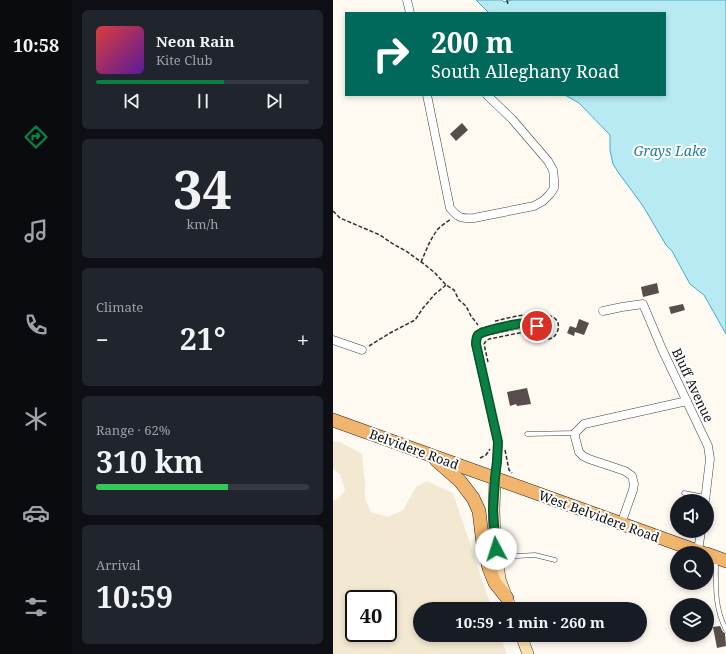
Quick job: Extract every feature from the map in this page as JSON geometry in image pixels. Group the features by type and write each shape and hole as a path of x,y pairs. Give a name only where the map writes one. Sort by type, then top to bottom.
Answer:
{"main road":[{"name":"Belvidere Road","path":"333,420 495,478"},
{"path":"430,455 460,481 473,498 479,512 483,544 489,568 495,582 508,602"},
{"name":"West Belvidere Road","path":"495,478 682,546"}],"street":[{"path":"407,0 410,12"},
{"path":"427,96 450,208 461,218 477,218 534,206 543,202 554,188 553,170 548,161 512,119 488,96"},
{"name":"Bluff Avenue","path":"603,311 643,304 708,446 710,459 706,494"},
{"path":"508,602 500,579 493,510 498,442 476,339 482,332 527,323 547,328"},
{"path":"333,340 362,350"},
{"path":"621,524 633,490 634,484 632,476 625,471 583,456 579,452 575,433 584,424 590,422 687,401"},
{"path":"524,642 528,654"}],"lane":[{"path":"527,434 575,433"},
{"path":"497,557 535,555 555,560"},
{"path":"714,583 719,610 726,630"}],"path":[{"path":"507,0 508,5"},
{"path":"333,211 340,218 380,235 421,262 445,285 454,290 459,300 466,306 477,326 482,324"},
{"path":"421,262 434,235 443,225 456,215"},
{"path":"362,350 415,320 435,294 445,285"},
{"path":"488,362 485,344 489,339 529,331 540,337 548,339 555,336 559,330 556,320 551,316 523,315 493,322"},
{"path":"505,445 509,470 513,475"},
{"path":"480,458 484,457 488,453 491,446"}],"shaded area":[{"path":"333,441 340,442 362,454 365,499 371,512 388,517 403,510 416,487 427,481 453,493 490,602 413,602 413,642 503,642 507,654 333,654 333,501 338,499 345,490 340,474 333,469"}],"water":[{"name":"Grays Lake","path":"476,0 502,0 504,2 512,0 726,0 726,334 704,295 690,284 672,251 666,245 643,206 613,164 610,150 610,135 579,103 567,96 666,96 666,12 488,12"}],"building":[{"path":"462,123 468,130 456,141 450,134"},
{"path":"657,283 659,293 643,297 641,287"},
{"path":"683,304 685,310 671,314 669,307"},
{"path":"579,319 589,323 584,335 575,332 574,336 567,333 570,326 576,328"},
{"path":"527,388 531,404 517,406 516,404 510,406 507,392"},
{"path":"720,626 725,633 726,646 717,648 714,627"}],"route":[{"path":"496,549 493,510 498,442 476,339 482,332 495,329 527,323 537,326"}]}
